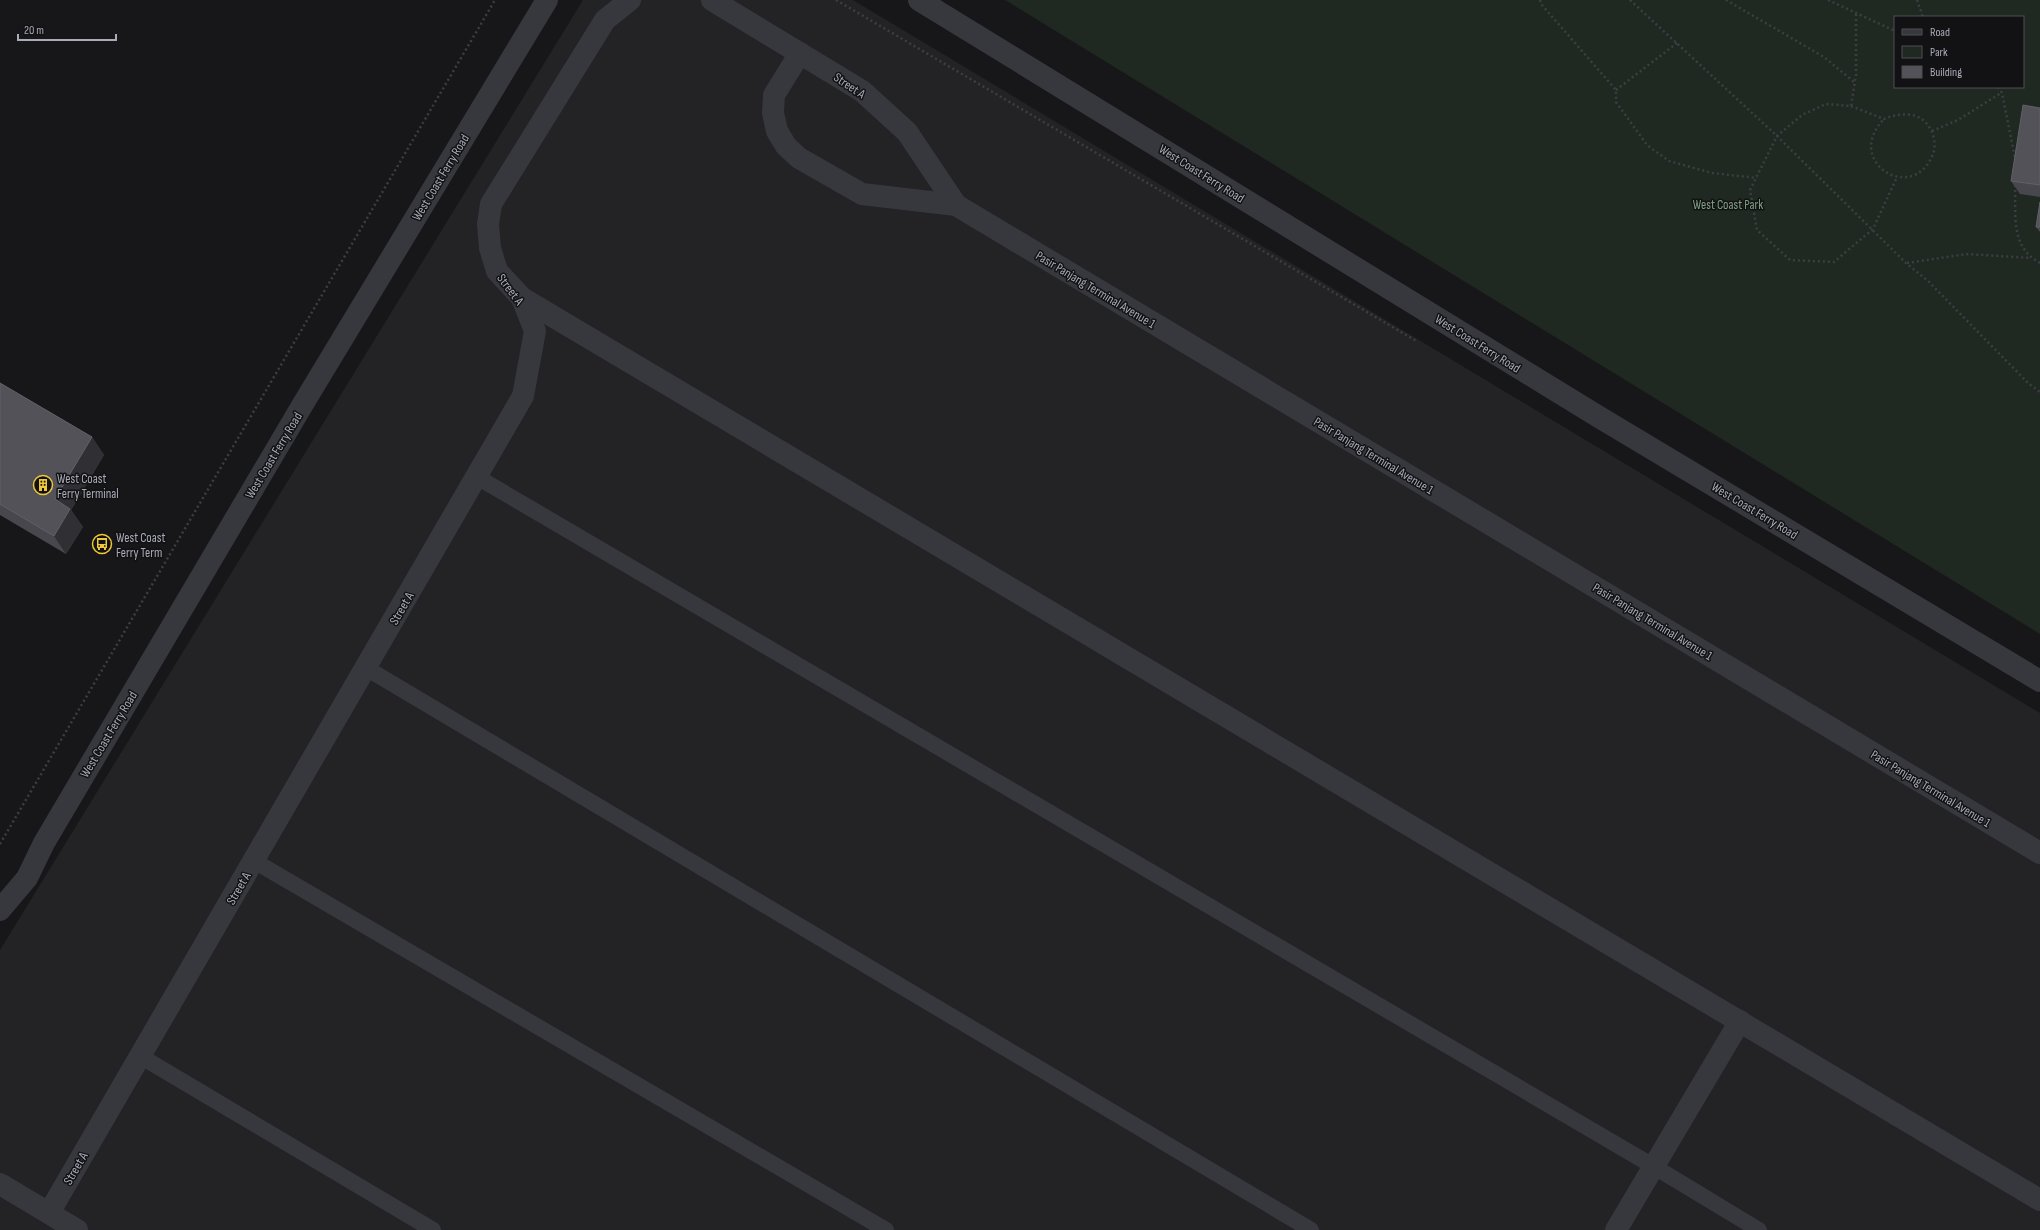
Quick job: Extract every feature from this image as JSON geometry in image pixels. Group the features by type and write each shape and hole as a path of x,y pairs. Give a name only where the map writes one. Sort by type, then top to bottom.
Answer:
{"street":[{"name":"West Coast Ferry Road","path":"0,910 27,878 44,843 228,531 547,0"},
{"name":"Street A","path":"49,1213 523,396 535,330 522,298 497,271 489,242 488,224 491,204 605,20 630,0"},
{"name":"Street A","path":"712,0 862,91 907,132 956,205"},
{"name":"West Coast Ferry Road","path":"919,0 1599,417 2040,681"},
{"name":"Pasir Panjang Terminal Avenue 1","path":"800,53 774,95 773,113 777,131 786,146 799,158 862,194 956,205 2040,853"},
{"path":"522,298 2040,1200"},
{"path":"1616,1230 1652,1166 1740,1021"},
{"path":"0,1184 77,1230"}],"lane":[{"path":"477,477 1759,1230"},
{"path":"366,668 1311,1230"},
{"path":"254,861 886,1230"},
{"path":"140,1056 433,1230"}],"path":[{"path":"0,844 495,0"},
{"path":"1540,0 1541,4 1616,90 1616,102 1646,145 1669,161 1712,173 1757,178"},
{"path":"1630,0 1777,136 1906,263 1928,281 2029,384 2040,392"},
{"path":"1726,0 1824,57 1854,82"},
{"path":"1828,0 1894,31"},
{"path":"1917,0 1923,16"},
{"path":"1851,106 1856,75 1856,14"},
{"path":"1616,90 1677,43"},
{"path":"1999,88 2002,93 2015,162"},
{"path":"1932,131 1958,120 2002,93"},
{"path":"1884,119 1851,106 1826,104 1802,115 1777,136 1750,190 1757,230 1790,260 1834,262 1873,229 1897,177"},
{"path":"1897,113 1911,114 1923,120 1932,131 1935,145 1932,158 1923,170 1911,176 1897,177 1883,170 1873,158 1870,144 1874,128 1884,119 1897,113"},
{"path":"2015,178 2018,237 2022,249 2031,258 2040,263"},
{"path":"1906,263 1966,254 2031,258"}],"shaded area":[{"path":"583,0 853,0 2040,713 2040,1230 0,1230 0,950"}],"green space":[{"name":"West Coast Park","path":"1005,0 2040,0 2040,634"}],"building":[{"path":"2023,105 2040,108 2040,185 2011,181"},
{"path":"2040,202 2040,227 2036,227"},
{"name":"West Coast Ferry Terminal","path":"0,383 92,437 55,499 70,509 54,536 0,504"}],"place":[{"name":"West Coast Ferry Terminal","path":"43,485"},
{"name":"West Coast Ferry Term","path":"102,544"}]}
